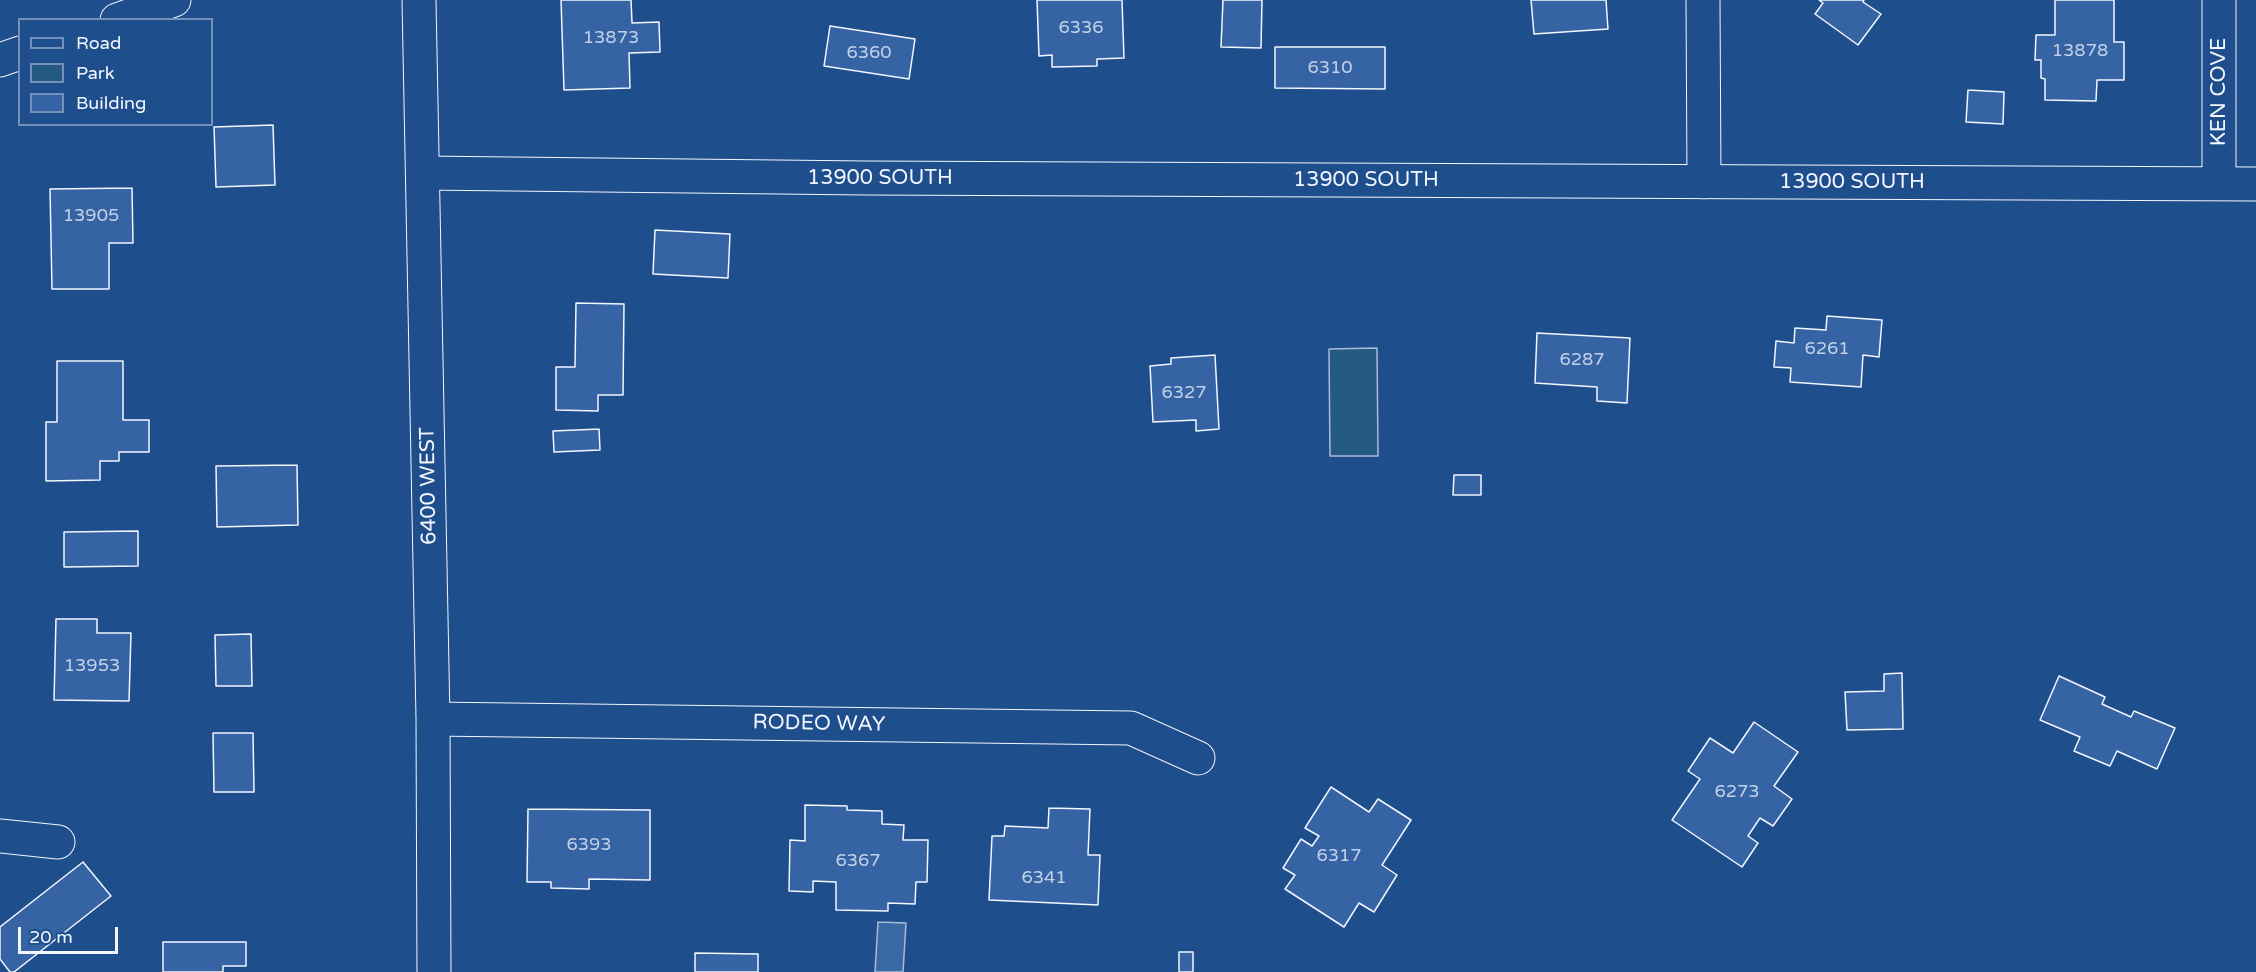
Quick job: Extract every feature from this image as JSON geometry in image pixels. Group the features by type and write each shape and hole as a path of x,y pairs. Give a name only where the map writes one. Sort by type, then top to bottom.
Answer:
{"street":[{"path":"123,18 174,0"},
{"name":"6400 WEST","path":"419,0 433,719 434,972"},
{"path":"1703,0 1704,182"},
{"name":"KEN COVE","path":"2219,0 2219,184"},
{"path":"0,60 18,54"},
{"name":"13900 SOUTH","path":"423,173 866,178 2256,184"},
{"name":"RODEO WAY","path":"433,719 1131,728 1198,758"},
{"path":"0,836 58,842"}],"green space":[{"path":"1377,348 1378,456 1330,456 1329,349"}],"shaded area":[{"path":"878,922 906,923 903,972 875,972"}],"building":[{"path":"561,0 631,0 632,23 659,22 660,52 629,53 630,88 564,90"},
{"path":"1037,0 1122,0 1124,58 1097,59 1097,66 1052,67 1052,55 1039,56"},
{"path":"1223,0 1262,0 1261,48 1221,47"},
{"path":"1531,0 1606,0 1608,29 1534,34"},
{"path":"1819,0 1864,0 1863,2 1881,14 1858,45 1815,14 1823,3"},
{"path":"2055,0 2114,0 2114,42 2124,42 2124,80 2097,80 2096,101 2045,100 2045,79 2041,78 2041,60 2035,60 2036,35 2055,35"},
{"path":"830,26 915,39 909,79 824,66"},
{"path":"1275,47 1385,47 1385,89 1275,88"},
{"path":"1968,90 2004,92 2003,124 1966,122"},
{"path":"273,125 275,185 216,187 214,127"},
{"path":"132,188 133,243 109,243 109,289 52,289 50,189"},
{"path":"655,230 730,234 728,278 653,274"},
{"path":"576,303 624,304 623,395 598,395 598,411 556,410 556,367 575,367"},
{"path":"1827,316 1882,320 1879,357 1863,355 1861,387 1790,382 1791,368 1774,367 1776,341 1794,343 1795,328 1826,330"},
{"path":"1537,333 1630,338 1627,403 1597,401 1597,387 1535,383"},
{"path":"1215,355 1219,429 1196,431 1196,420 1153,422 1150,366 1171,364 1171,358"},
{"path":"57,361 123,361 123,420 149,420 149,452 119,452 119,461 100,461 100,480 46,481 46,422 57,422"},
{"path":"599,429 600,450 554,452 553,431"},
{"path":"297,465 298,525 217,527 216,466"},
{"path":"1454,475 1481,475 1481,495 1453,495"},
{"path":"138,531 138,566 64,567 64,532"},
{"path":"56,619 97,619 97,633 131,633 129,701 54,700"},
{"path":"251,634 252,686 216,686 215,635"},
{"path":"1902,673 1903,729 1847,730 1845,692 1884,691 1884,674"},
{"path":"2059,676 2105,697 2102,704 2131,717 2134,711 2175,728 2157,769 2117,751 2110,766 2074,751 2080,737 2040,720"},
{"path":"1754,722 1798,752 1774,786 1792,799 1773,826 1760,818 1748,836 1758,843 1742,867 1672,820 1700,779 1688,771 1710,738 1733,753"},
{"path":"213,733 253,733 254,792 214,792"},
{"path":"1331,787 1369,812 1378,799 1411,820 1382,865 1397,875 1374,912 1359,903 1344,927 1285,889 1295,875 1283,868 1301,839 1312,846 1319,836 1305,828"},
{"path":"805,805 847,806 847,810 882,811 882,824 904,825 903,840 928,840 927,882 916,882 915,904 888,903 888,911 836,910 836,882 813,881 813,892 789,891 790,840 805,841"},
{"path":"1049,808 1090,809 1088,855 1100,855 1098,905 989,900 992,836 1004,836 1005,826 1048,828"},
{"path":"528,809 650,810 650,880 589,879 589,889 551,888 551,882 527,882"},
{"path":"83,862 111,896 14,972 10,972 0,959 0,927"},
{"path":"163,942 246,942 246,966 223,966 223,972 163,972"},
{"path":"1179,952 1193,952 1193,972 1179,972"},
{"path":"695,953 758,954 758,972 695,972"}]}
